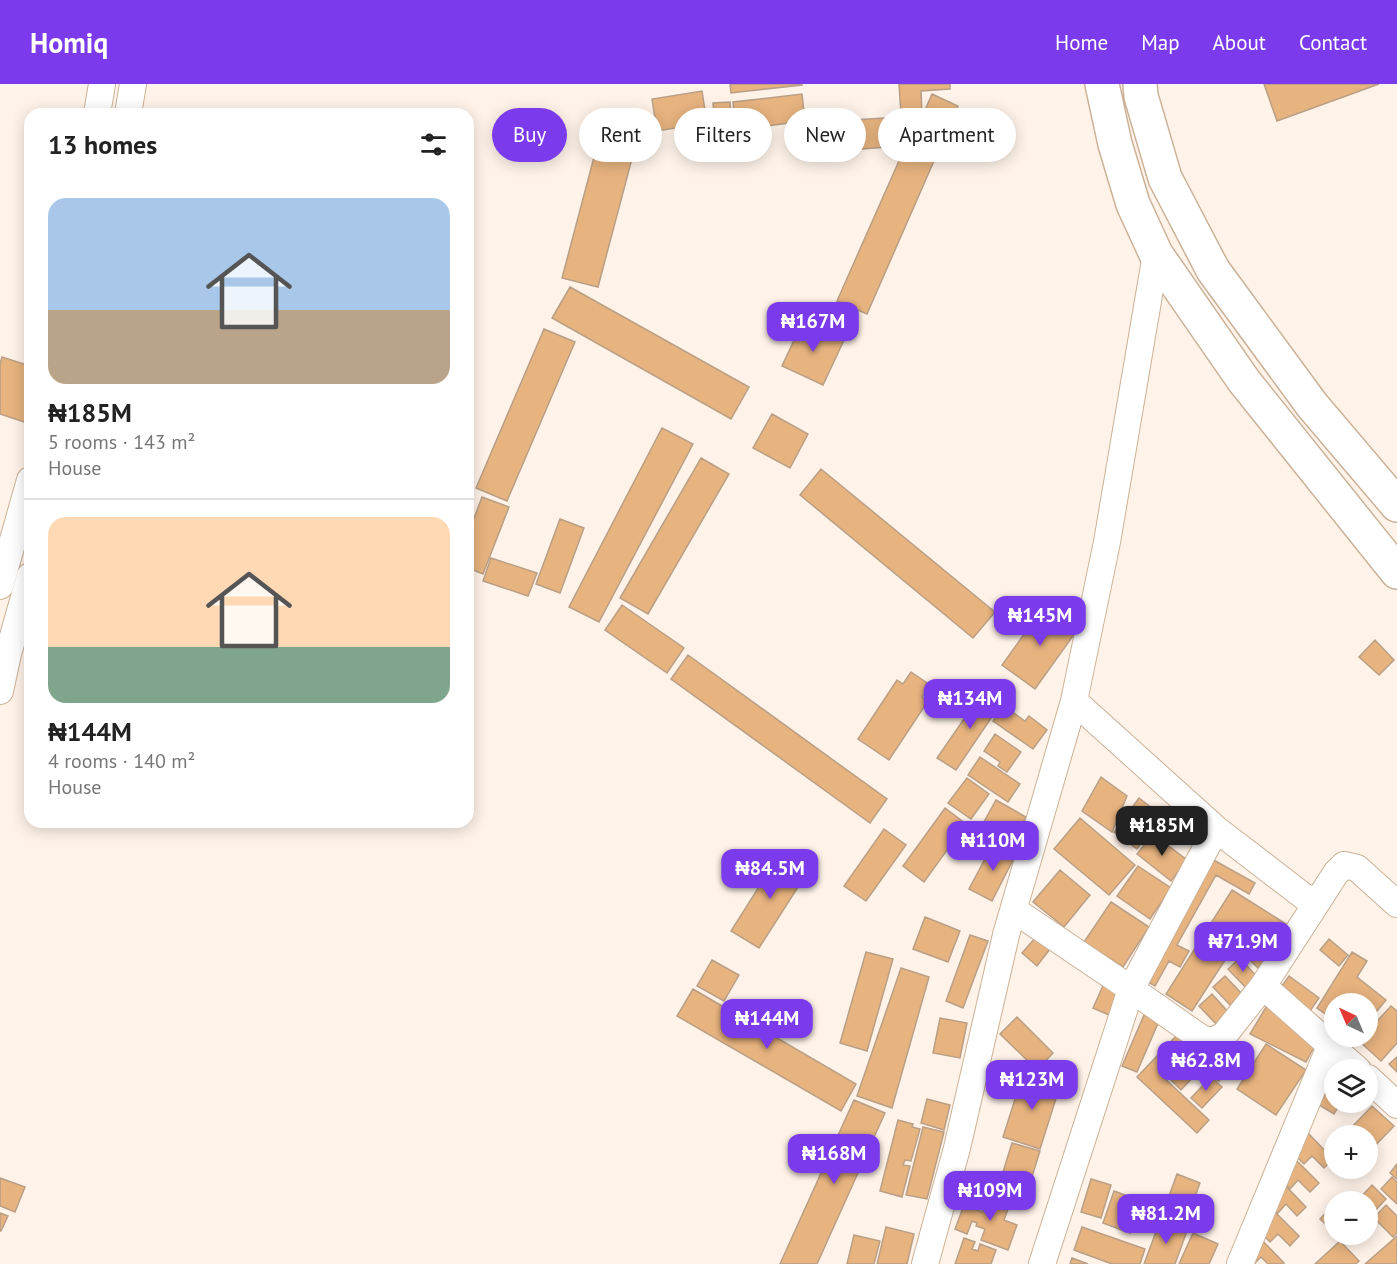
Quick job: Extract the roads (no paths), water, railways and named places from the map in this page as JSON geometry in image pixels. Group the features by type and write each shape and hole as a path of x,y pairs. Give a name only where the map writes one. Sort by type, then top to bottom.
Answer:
{"main road":[{"path":"1102,84 1115,144 1133,204 1156,254 1244,381 1397,572"},
{"path":"1140,84 1141,96 1165,178 1213,270 1312,405 1397,505"}],"street":[{"path":"99,108 102,84"},
{"path":"129,108 133,84"},
{"path":"925,1264 957,1148 1014,910 1074,701 1107,542 1156,254"},
{"path":"0,586 24,501"},
{"path":"0,692 24,597"},
{"path":"1074,701 1216,829 1315,905"},
{"path":"1042,1264 1131,989 1216,829"},
{"path":"1014,910 1201,1038 1209,1041 1217,1040 1225,1034 1263,986 1336,873 1344,865 1357,868 1397,904"},
{"path":"1263,986 1324,1038"},
{"path":"1240,1264 1330,1047"},
{"path":"1334,1047 1347,1059"},
{"path":"1378,1087 1397,1105"}]}
